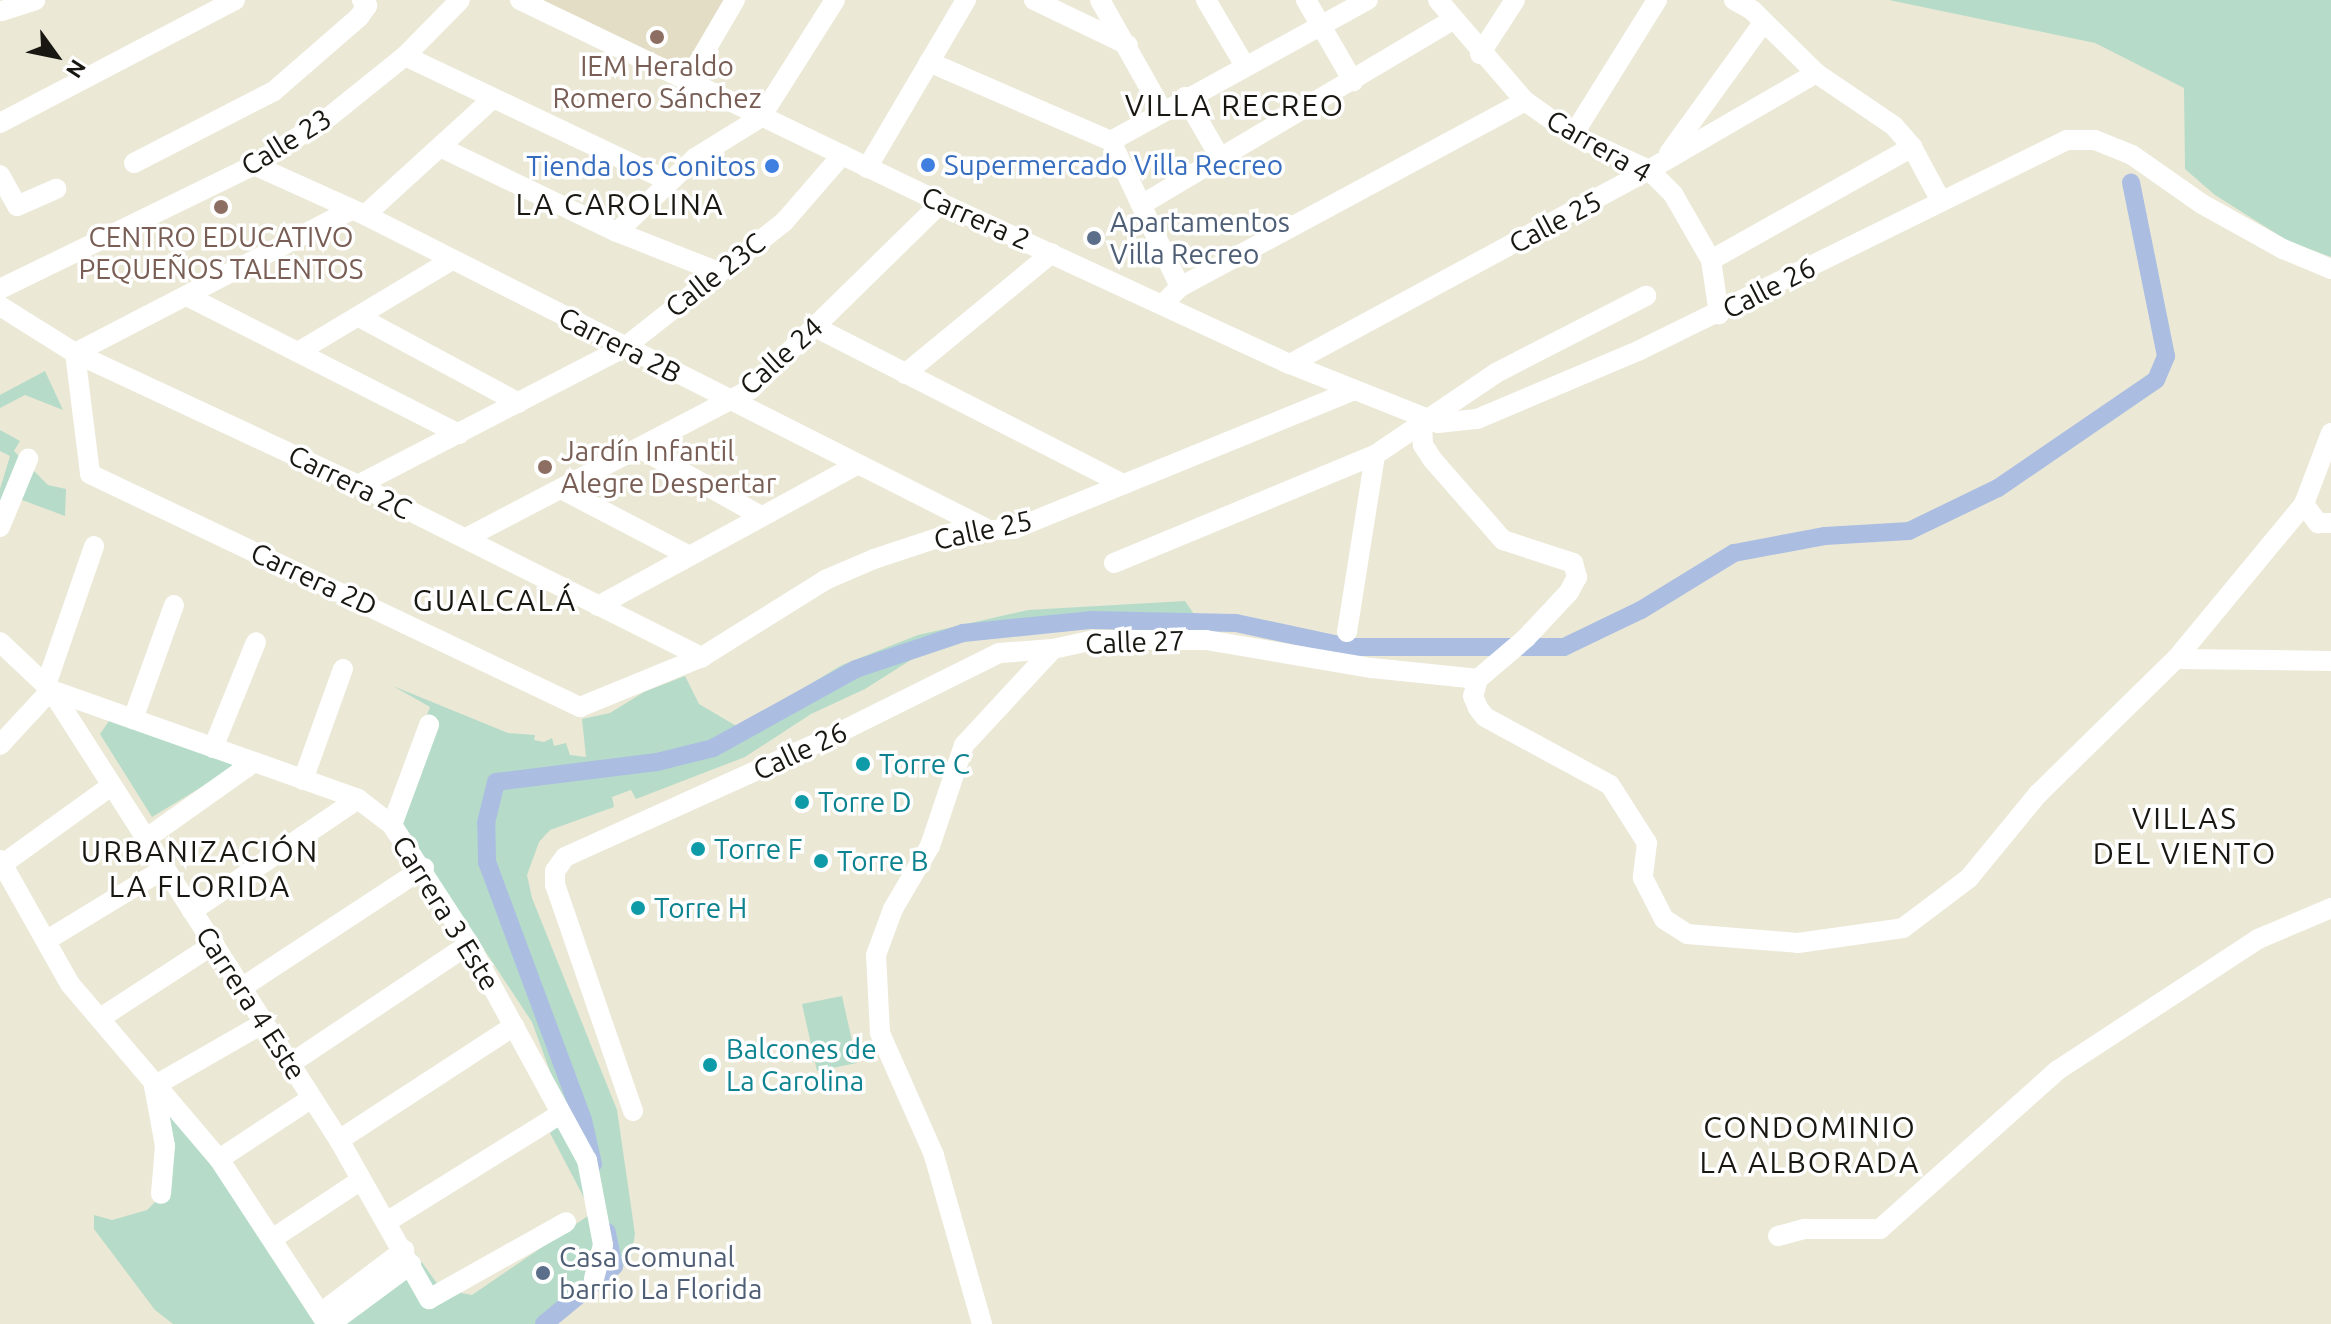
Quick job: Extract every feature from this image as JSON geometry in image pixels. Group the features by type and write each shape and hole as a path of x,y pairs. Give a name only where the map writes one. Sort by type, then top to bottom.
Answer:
{"street":[{"path":"3,8 35,0"},
{"path":"0,123 235,0"},
{"path":"134,163 274,91 359,17 367,6 362,0"},
{"name":"Calle 23","path":"0,289 254,165 329,117 405,56 460,0"},
{"name":"Carrera 2","path":"520,0 941,203 1164,303 1290,364 1430,421"},
{"path":"687,82 735,0"},
{"path":"617,232 695,158 761,117 835,0"},
{"path":"867,168 966,0"},
{"path":"1034,0 1128,45"},
{"path":"1100,0 1162,110"},
{"path":"1206,0 1245,66"},
{"path":"1306,0 1353,81"},
{"path":"1111,141 1185,97 1368,0"},
{"name":"Carrera 4","path":"1438,0 1480,54 1525,101 1573,135 1657,165 1711,260 1719,314"},
{"path":"1480,54 1515,0"},
{"path":"1573,135 1657,0"},
{"path":"1734,0 1816,73 1859,99 1912,147 1941,201"},
{"path":"1141,205 1454,19"},
{"path":"1657,165 1763,23"},
{"path":"405,56 668,181"},
{"path":"929,62 1111,141 1180,287"},
{"name":"Calle 25","path":"1290,364 1657,165 1816,73"},
{"path":"1185,97 1221,159"},
{"path":"75,353 358,213 440,147 492,99"},
{"path":"1164,303 1180,287 1525,101"},
{"name":"Calle 26","path":"1430,421 1477,419 1719,314 2067,140 2095,140 2132,155 2283,249 2331,269"},
{"path":"440,147 617,232 716,271"},
{"path":"1711,260 1912,147"},
{"name":"Calle 23C","path":"358,485 625,347 716,271 784,222 842,155"},
{"name":"Carrera 2B","path":"254,165 358,213 985,528"},
{"path":"0,175 17,206 56,189"},
{"name":"Calle 24","path":"466,538 751,389 941,203"},
{"path":"905,374 1052,253"},
{"path":"298,352 361,318 452,260"},
{"path":"1114,563 1375,455 1430,421 1496,373 1646,296"},
{"path":"189,297 459,434"},
{"name":"Carrera 2C","path":"0,306 75,353 358,485 702,657"},
{"path":"361,318 519,403"},
{"path":"815,327 1123,484"},
{"name":"Carrera 2D","path":"75,353 90,474 580,707"},
{"name":"Calle 25","path":"580,707 702,657 825,580 945,535 985,528 1014,529 1352,391"},
{"path":"1430,421 1423,445 1503,540 1573,563 1577,577 1569,592 1526,638 1484,673 1473,696 1485,717 1610,785 1647,843 1643,878 1664,919 1687,934 1798,943 1903,928 1969,878 2038,794 2176,659 2304,504 2331,433"},
{"path":"641,449 761,516"},
{"path":"1347,632 1375,455"},
{"path":"0,527 28,459"},
{"path":"598,606 858,464"},
{"path":"561,489 688,555"},
{"path":"2304,504 2318,523 2331,523"},
{"path":"0,745 48,688 94,546"},
{"path":"133,719 174,605"},
{"name":"Calle 27","path":"982,1324 934,1155 880,1033 876,955 893,909 930,846 964,745 1053,649 1094,640 1206,640 1372,668 1484,673"},
{"name":"Carrera 4 Este","path":"0,642 48,688 162,870 214,944 339,1140 388,1221 429,1299 566,1222"},
{"path":"213,748 256,642"},
{"name":"Calle 26","path":"633,1111 555,871 565,857 824,740 999,653 1053,649"},
{"path":"2176,659 2331,661"},
{"path":"303,780 343,669"},
{"name":"Carrera 3 Este","path":"48,688 358,799 392,825 424,868 469,944 559,1115 587,1160 601,1212 603,1245 594,1279"},
{"path":"392,825 429,725"},
{"path":"144,840 254,762"},
{"path":"111,786 1,862 70,984 102,1017 154,1086 219,1159 328,1319 408,1257"},
{"path":"192,911 358,799"},
{"path":"241,988 424,868"},
{"path":"47,940 162,870"},
{"path":"1778,1236 1805,1229 1880,1229 2058,1070 2258,939 2331,908"},
{"path":"102,1017 214,944"},
{"path":"290,1064 469,944"},
{"path":"154,1086 264,1023"},
{"path":"339,1140 514,1026"},
{"path":"154,1086 165,1146 161,1194"},
{"path":"219,1159 312,1098"},
{"path":"388,1221 559,1115"},
{"path":"272,1239 361,1180"}],"shaded area":[{"name":"IEM Heraldo Romero Sánchez","path":"535,0 726,0 683,74"}],"green space":[{"path":"1889,0 2331,0 2331,257 2288,241 2215,195 2185,169 2184,88 2095,43"},
{"path":"45,371 63,410 25,395 0,408 0,395"},
{"path":"0,430 20,441 14,451 48,485 66,489 65,516 14,497 0,536 0,489 10,456 0,451"},
{"path":"1185,601 1198,620 1008,628 925,651 865,689 811,714 745,757 636,799 631,790 612,797 614,807 550,830 539,842 527,875 532,898 617,1110 635,1234 631,1257 618,1272 592,1281 541,1324 173,1324 155,1310 94,1229 94,1215 112,1220 147,1210 168,1189 160,1077 310,1304 359,1303 416,1254 441,1289 472,1295 592,1213 550,1133 567,1118 532,1022 390,807 430,707 393,686 508,733 535,735 534,740 544,742 552,738 554,746 566,743 570,755 586,757 582,719 610,713 644,692 685,676 699,704 738,727 842,665 918,635 1028,610"},
{"path":"111,718 238,765 152,817 100,734"},
{"path":"842,996 857,1063 817,1071 802,1004"}],"waterway":[{"path":"593,1164 583,1120 487,862 486,823 496,782 657,762 713,748 856,669 963,633 1092,620 1236,623 1348,647 1564,647 1641,610 1734,553 1825,536 1909,531 1998,488 2156,380 2166,356 2131,183"},
{"path":"544,1324 614,1266 607,1232"}],"place":[{"name":"IEM Heraldo Romero Sánchez","path":"657,37"},
{"name":"Supermercado Villa Recreo","path":"928,165"},
{"name":"Tienda los Conitos","path":"772,166"},
{"name":"CENTRO EDUCATIVO PEQUEÑOS TALENTOS","path":"221,207"},
{"name":"Apartamentos Villa Recreo","path":"1094,238"},
{"name":"Jardín Infantil Alegre Despertar","path":"545,467"},
{"name":"Torre C","path":"863,764"},
{"name":"Torre D","path":"802,802"},
{"name":"Torre F","path":"698,849"},
{"name":"Torre B","path":"821,861"},
{"name":"Torre H","path":"638,908"},
{"name":"Balcones de La Carolina","path":"710,1065"},
{"name":"Casa Comunal barrio La Florida","path":"543,1273"}],"district":[{"name":"VILLA RECREO","path":"1235,105"},
{"name":"LA CAROLINA","path":"620,204"},
{"name":"GUALCALÁ","path":"495,600"},
{"name":"VILLAS DEL VIENTO","path":"2185,835"},
{"name":"URBANIZACIÓN LA FLORIDA","path":"200,868"},
{"name":"CONDOMINIO LA ALBORADA","path":"1810,1144"}]}
